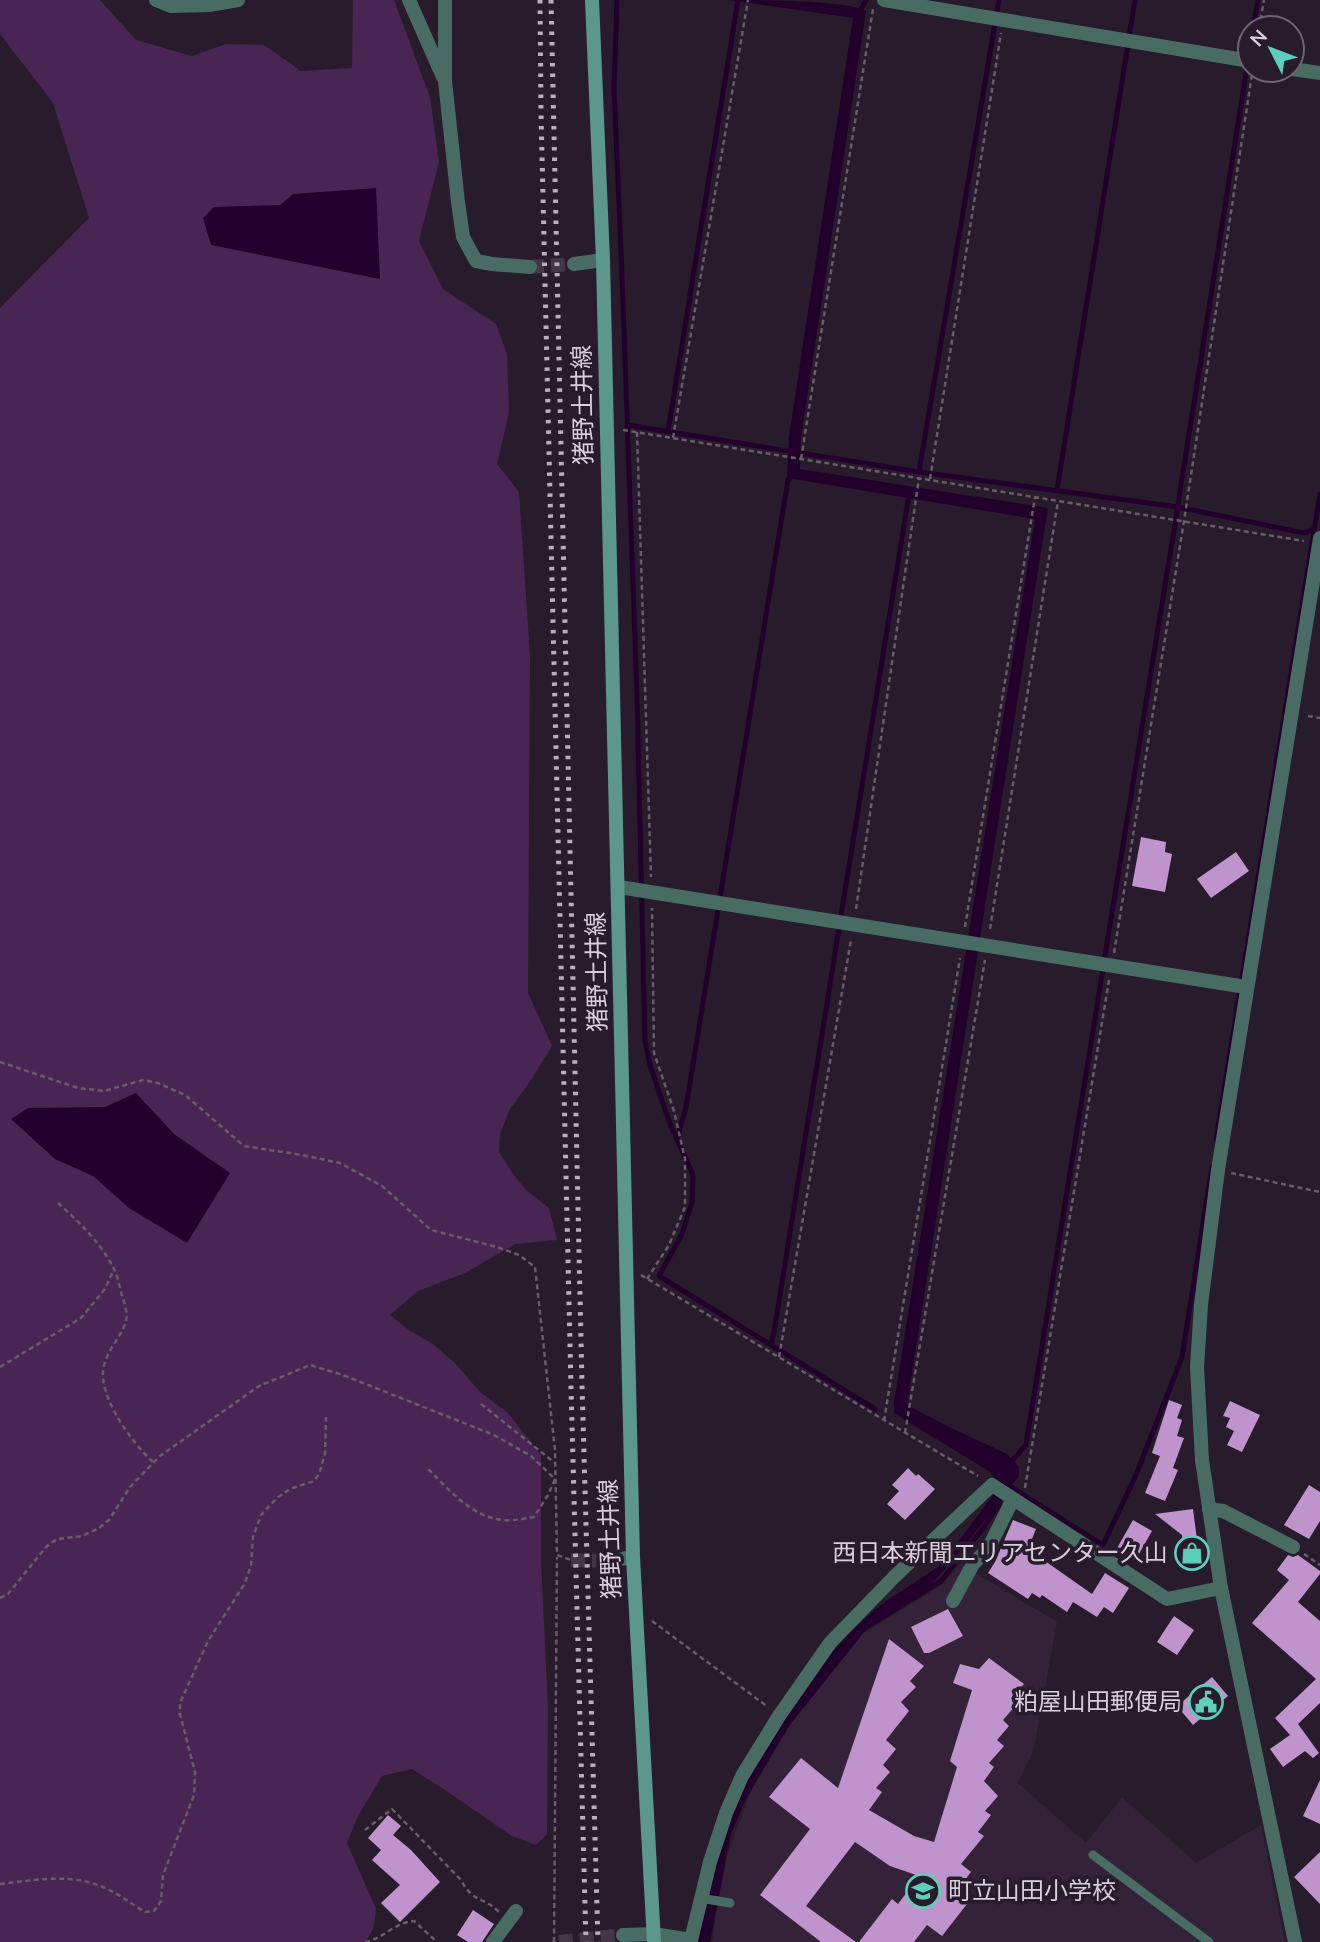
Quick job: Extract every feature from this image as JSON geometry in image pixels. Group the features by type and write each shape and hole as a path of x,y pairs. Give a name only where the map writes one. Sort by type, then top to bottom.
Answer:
{"main road":[{"name":"猪野土井線","path":"592,0 603,260 633,1557 654,1938"}],"street":[{"path":"156,0 171,6 209,5 238,0"},
{"path":"409,0 445,81"},
{"path":"445,0 445,81 463,237 476,261 530,267"},
{"path":"884,0 1236,59"},
{"path":"574,264 603,260"},
{"path":"1294,1942 1221,1588 1202,1460 1197,1367 1201,1305 1218,1170 1320,538"},
{"path":"619,887 1247,987"},
{"path":"623,1935 691,1941 700,1898 722,1825 742,1776 779,1716 830,1643 895,1576 992,1485 1167,1599 1221,1588"},
{"path":"953,1601 972,1564 988,1549 1014,1500"},
{"path":"1209,1509 1223,1511 1293,1547"},
{"path":"607,1561 633,1557"},
{"path":"493,1942 512,1916"}],"lane":[{"path":"1093,1855 1209,1942"},
{"path":"700,1898 730,1903"}],"path":[{"path":"673,438 748,0"},
{"path":"801,459 874,0"},
{"path":"930,479 1004,20"},
{"path":"1014,1500 1111,965 1184,521 1250,84"},
{"path":"606,427 1319,543"},
{"path":"637,432 652,892 654,1053 674,1111 685,1159 685,1207 669,1245 647,1279"},
{"path":"779,1357 853,925 919,478"},
{"path":"884,1421 1035,497"},
{"path":"0,1062 78,1088 104,1091 143,1080 158,1083 185,1095 244,1146 302,1154 340,1163 382,1186 431,1230 497,1247 519,1255 535,1267 555,1463 557,1555 554,1942"},
{"path":"1218,1170 1320,1192"},
{"path":"58,1203 93,1238 114,1269 125,1304 126,1320 104,1366 104,1387 109,1403 141,1451 153,1462"},
{"path":"626,1266 992,1485"},
{"path":"0,1367 81,1318 105,1289 114,1269"},
{"path":"0,1598 8,1594 46,1547 57,1539 82,1536 109,1520 131,1487 153,1462 260,1386 310,1365 343,1375 494,1435 531,1456 555,1479"},
{"path":"481,1404 555,1463"},
{"path":"905,1433 909,1405"},
{"path":"0,1884 45,1878 81,1880 104,1887 145,1912 154,1911 161,1901 163,1875 194,1795 195,1772 180,1714 180,1703 208,1641 245,1583 251,1565 253,1538 261,1515 278,1497 290,1489 314,1481 320,1474 325,1454 326,1417"},
{"path":"428,1469 454,1495 482,1516 510,1521 534,1517 555,1479"},
{"path":"557,1555 571,1560"},
{"path":"635,1609 779,1716"},
{"path":"365,1830 392,1809 461,1880 467,1892 512,1916"},
{"path":"365,1942 404,1922 414,1922 438,1942"}],"shaded area":[{"path":"0,0 100,0 136,40 192,56 226,44 264,45 301,71 352,68 353,0 394,0 430,97 439,162 419,241 443,289 496,324 507,354 509,413 497,464 519,492 530,656 528,993 552,1046 510,1109 500,1134 499,1152 526,1190 549,1208 557,1240 515,1244 465,1273 418,1291 390,1315 455,1363 480,1392 508,1413 541,1455 541,1560 548,1708 547,1834 536,1845 512,1836 412,1769 382,1776 358,1816 347,1843 376,1909 374,1927 366,1942 0,1942 0,308 89,218 53,103 0,34"},
{"path":"729,0 821,3 856,7 866,11 801,437 800,469 1048,508 907,1405 1007,1454 1019,1467 1019,1476 933,1583 873,1621 789,1726 746,1799 731,1834 710,1942 698,1942 710,1874 735,1801 808,1680 851,1631 882,1604 941,1565 993,1495 996,1482 990,1472 894,1413 894,1402 1035,519 787,478 789,436 853,18"},
{"path":"376,188 380,279 211,245 203,218 214,207 280,205 293,194"},
{"path":"136,1093 174,1134 230,1173 187,1243 129,1208 93,1176 55,1159 11,1119 28,1108 105,1107"},
{"path":"961,1564 1057,1622 1034,1749 1018,1783 1086,1843 1122,1797 1196,1863 1261,1825 1285,1942 712,1942 724,1863 753,1786 792,1722 862,1634 942,1585"}],"building":[{"path":"1141,837 1166,842 1165,852 1172,854 1165,892 1132,886"},
{"path":"1236,852 1249,871 1211,898 1197,879"},
{"path":"1169,1400 1182,1405 1177,1418 1182,1420 1177,1436 1184,1438 1173,1468 1178,1470 1165,1501 1145,1493 1160,1456 1152,1453"},
{"path":"1230,1401 1260,1415 1242,1452 1227,1445 1234,1431 1226,1427 1230,1418 1223,1416"},
{"path":"908,1468 935,1489 905,1520 887,1504 899,1491 892,1485"},
{"path":"1309,1485 1320,1492 1320,1521 1309,1539 1284,1525"},
{"path":"1193,1509 1200,1563 1186,1564 1182,1535 1155,1514"},
{"path":"1013,1520 1036,1529 1028,1549 1092,1594 1105,1573 1129,1588 1113,1613 1104,1607 1097,1617 1073,1602 1067,1612 1042,1595 1040,1598 1032,1593 1028,1599 988,1573"},
{"path":"1133,1520 1152,1531 1135,1561 1116,1550"},
{"path":"1288,1555 1298,1555 1320,1571 1298,1602 1320,1621 1320,1703 1298,1724 1319,1753 1313,1758 1305,1751 1283,1767 1270,1749 1290,1735 1275,1718 1316,1679 1252,1623 1289,1580 1277,1570"},
{"path":"948,1609 963,1636 924,1653 911,1627"},
{"path":"1174,1616 1194,1630 1177,1655 1157,1642"},
{"path":"889,1639 924,1666 910,1681 916,1687 901,1702 909,1711 886,1740 896,1749 883,1765 890,1772 876,1788 882,1792 869,1810 914,1836 934,1842 957,1767 950,1761 972,1690 953,1683 960,1664 979,1669 989,1658 1024,1684 1011,1698 1017,1704 1003,1720 1009,1726 997,1740 1004,1746 989,1763 994,1767 984,1781 998,1796 985,1811 991,1815 978,1832 984,1836 961,1864 971,1872 954,1894 967,1904 942,1936 927,1925 914,1942 859,1942 892,1899 898,1904 919,1876 890,1866 855,1842 806,1906 856,1942 821,1942 760,1895 810,1829 769,1797 801,1758 838,1788"},
{"path":"1212,1677 1228,1696 1193,1725 1177,1706"},
{"path":"1320,1780 1320,1824 1303,1816"},
{"path":"388,1815 401,1826 393,1835 411,1850 440,1882 400,1922 381,1903 400,1885 372,1860 381,1850 368,1838"},
{"path":"1320,1852 1320,1904 1294,1877"},
{"path":"473,1910 494,1924 482,1942 468,1942 457,1935"}],"waterway":[{"path":"617,0 614,88 637,695 645,1041 650,1065 670,1124 693,1175 692,1202 682,1234 659,1276 875,1409"},
{"path":"668,431 738,0"},
{"path":"859,13 866,0"},
{"path":"919,472 999,0"},
{"path":"1057,490 1135,0"},
{"path":"1256,14 1258,0"},
{"path":"1010,1463 1026,1445 1244,84"},
{"path":"627,425 919,472 1178,507 1304,533 1314,529"},
{"path":"677,1139 686,1107 788,480 794,475"},
{"path":"771,1345 909,494"},
{"path":"1216,1140 1320,494"},
{"path":"1005,1483 1103,1545 1136,1475 1182,1357 1212,1167"},
{"path":"865,1628 941,1581 981,1531 998,1506 1000,1496"}],"tunnel":[{"path":"530,267 574,264"},
{"path":"571,1560 607,1561"},
{"path":"559,1942 623,1935"}],"railway":[{"path":"540,0 586,1942"},
{"path":"551,0 582,1385 598,1942"}],"place":[{"name":"西日本新聞エリアセンター久山","path":"1192,1553"},
{"name":"粕屋山田郵便局","path":"1206,1702"},
{"name":"町立山田小学校","path":"923,1891"}]}
